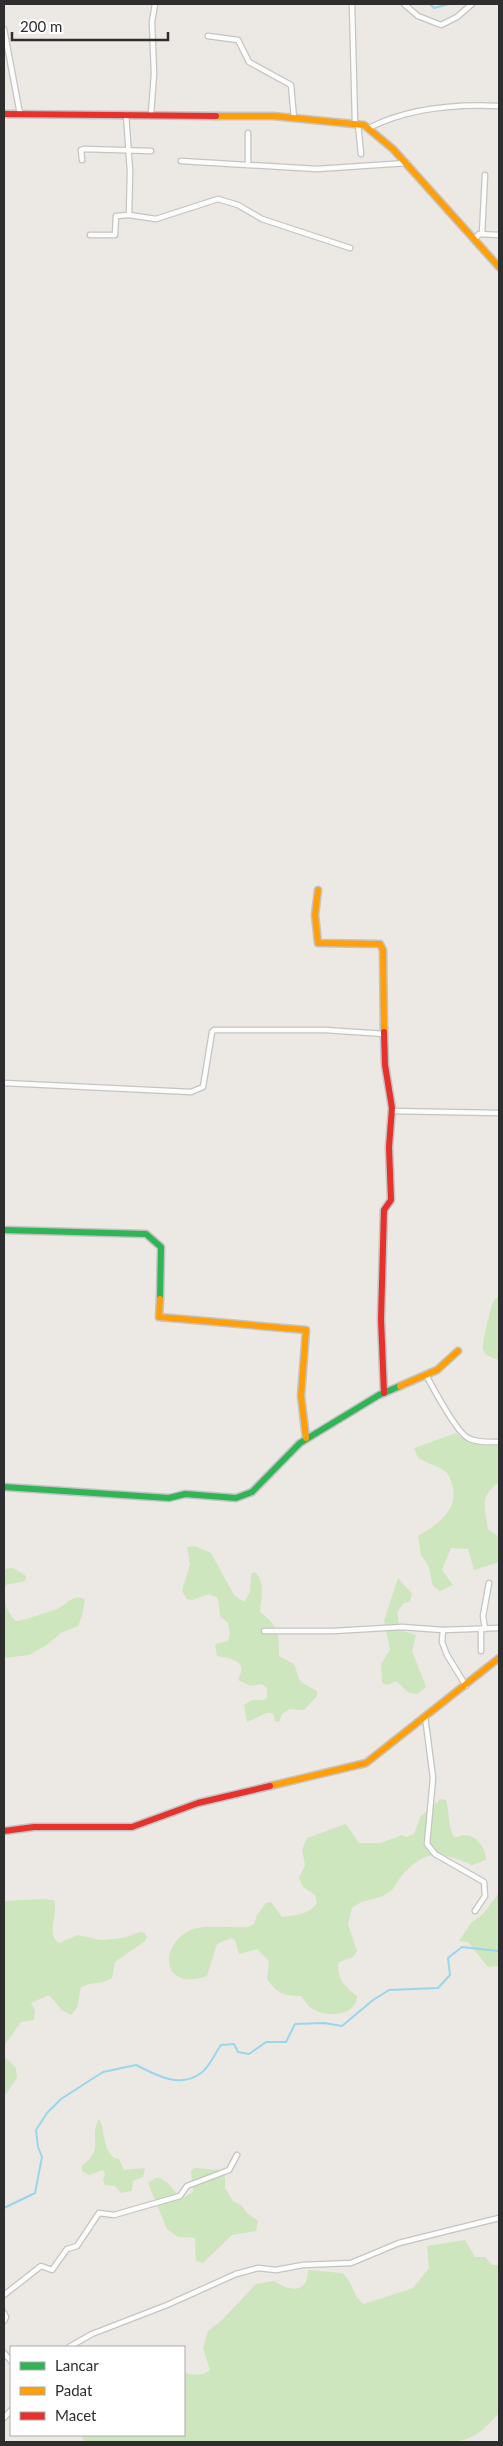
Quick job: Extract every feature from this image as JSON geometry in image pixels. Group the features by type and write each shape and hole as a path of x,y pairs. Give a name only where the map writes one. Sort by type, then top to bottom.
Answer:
{"street":[{"path":"151,114 154,74 152,22 154,4"},
{"path":"352,4 357,124 361,154"},
{"path":"404,4 418,16 441,25 457,17 472,4"},
{"path":"4,29 20,114"},
{"path":"208,36 238,40 249,62 291,85 294,118"},
{"path":"369,128 403,113 484,105 499,106"},
{"path":"4,114 151,114 294,118 357,124 369,128 406,163 499,267"},
{"path":"126,114 127,151 130,171 129,215"},
{"path":"248,133 248,164"},
{"path":"82,160 81,150 84,149 151,151"},
{"path":"182,161 317,169 406,163"},
{"path":"482,234 485,175"},
{"path":"90,235 115,235 116,216 129,215 156,219 218,199 238,205 262,219 350,248"},
{"path":"475,239 478,234 499,235"},
{"path":"318,890 315,916 318,943 365,942 380,944 382,947 386,1069 392,1111 389,1146 391,1200 384,1210 381,1319 384,1392"},
{"path":"4,1082 191,1092 203,1087 212,1032 214,1030 325,1030 385,1034"},
{"path":"392,1111 499,1113"},
{"path":"4,1230 27,1229 146,1234 161,1247 159,1317 306,1330 301,1396 306,1438"},
{"path":"4,1487 144,1498 169,1498 185,1494 236,1498 252,1492 306,1438 384,1392 437,1370 458,1351"},
{"path":"426,1375 443,1406 465,1437 473,1441 499,1442"},
{"path":"481,1650 483,1616 488,1583"},
{"path":"264,1631 342,1631 402,1627 443,1630 499,1628"},
{"path":"443,1630 442,1642 446,1655 466,1686"},
{"path":"4,1831 34,1827 132,1828 198,1803 366,1763 466,1686 499,1658"},
{"path":"425,1716 433,1778 427,1844 435,1854 484,1882 485,1896 475,1911"},
{"path":"4,2295 40,2266 52,2270 67,2249 77,2246 99,2213 114,2215 180,2196 188,2186 229,2170 238,2155"},
{"path":"71,2346 92,2334 168,2305 236,2274 258,2268 276,2270 303,2265 351,2263 399,2243 499,2218"},
{"path":"4,2313 6,2317 4,2321"}],"green space":[{"path":"499,1296 499,1360 486,1354 483,1347 492,1305"},
{"path":"456,1433 476,1445 499,1445 499,1482 488,1493 485,1508 488,1529 499,1537 499,1562 474,1570 468,1549 451,1548 442,1570 453,1585 440,1591 433,1586 428,1565 421,1555 418,1536 433,1527 446,1515 453,1500 454,1491 447,1473 418,1458 414,1448"},
{"path":"195,1546 211,1553 234,1595 244,1602 250,1592 251,1574 254,1572 258,1575 262,1590 260,1612 271,1622 277,1631 279,1656 294,1664 301,1682 317,1691 317,1696 304,1710 290,1709 282,1714 279,1722 275,1721 273,1713 267,1713 247,1722 244,1705 252,1700 264,1700 267,1698 267,1688 262,1684 250,1686 238,1680 241,1672 240,1664 217,1656 215,1644 228,1641 230,1634 228,1623 220,1616 218,1598 209,1594 192,1600 187,1599 182,1591 190,1564 187,1547"},
{"path":"13,1568 26,1576 25,1581 6,1585 5,1589 7,1609 16,1621 57,1609 73,1599 80,1598 85,1600 78,1626 61,1633 45,1646 29,1655 4,1658 4,1569"},
{"path":"398,1578 412,1594 410,1602 404,1603 397,1612 400,1630 416,1635 412,1651 426,1687 417,1694 409,1693 396,1681 388,1685 382,1683 381,1664 390,1650 384,1621"},
{"path":"441,1799 446,1800 450,1828 454,1837 466,1835 474,1838 483,1848 486,1860 472,1865 441,1855 425,1857 400,1878 390,1892 352,1908 348,1925 357,1951 353,1957 339,1962 338,1967 342,1982 357,1996 352,2008 346,2012 332,2014 317,2011 311,2008 300,1996 281,1993 267,1979 269,1961 257,1949 239,1954 235,1940 231,1938 217,1944 207,1976 190,1979 179,1977 172,1971 169,1962 170,1952 185,1933 203,1927 248,1927 254,1924 257,1915 266,1903 271,1902 282,1917 301,1914 314,1907 317,1903 315,1895 303,1887 299,1878 305,1865 302,1850 307,1838 346,1824 359,1843 381,1843 402,1835 406,1837 414,1834 421,1816"},
{"path":"499,1893 499,1966 488,1967 468,1942 459,1941 471,1923 483,1914"},
{"path":"54,1900 53,1934 59,1943 78,1935 100,1940 123,1938 140,1932 145,1933 147,1937 145,1941 115,1962 112,1978 81,1987 77,2008 71,2015 62,2010 49,1995 31,2003 35,2011 34,2020 21,2022 6,2043 4,2051 4,1901"},
{"path":"4,2052 5,2057 16,2068 17,2078 4,2097"},
{"path":"99,2119 110,2154 114,2158 119,2159 124,2170 145,2168 143,2177 133,2181 132,2191 121,2193 115,2186 105,2185 103,2170 89,2175 82,2171 82,2166 89,2159 95,2148 95,2132"},
{"path":"194,2168 221,2170 225,2178 225,2188 233,2201 242,2206 247,2213 258,2221 256,2231 232,2235 203,2263 196,2261 195,2238 178,2237 167,2229 148,2183 155,2178 160,2178 168,2183 181,2199 193,2192 191,2171"},
{"path":"465,2240 475,2257 485,2257 492,2265 499,2265 499,2413 474,2436 454,2442 85,2442 82,2436 185,2436 185,2372 197,2375 210,2370 203,2348 208,2331 221,2321 256,2284 274,2281 291,2289 297,2289 305,2284 308,2270 342,2273 349,2280 357,2298 364,2304 413,2288 429,2268 427,2246"}],"waterway":[{"path":"430,4 434,8 449,4"},
{"path":"4,2208 35,2193 42,2157 38,2147 36,2130 47,2113 61,2099 103,2072 136,2065 168,2079 185,2080 193,2078 207,2068 221,2045 234,2044 238,2052 249,2054 266,2042 286,2042 295,2024 324,2023 342,2026 373,2000 389,1990 438,1988 450,1975 448,1958 462,1947 499,1951"}],"traffic: fast":[{"path":"4,1230 146,1234 161,1247 160,1299"},
{"path":"4,1487 169,1498 185,1494 236,1498 252,1492 300,1443 379,1395 400,1386"}],"traffic: slow":[{"path":"216,116 273,116 364,125 393,149 499,267"},
{"path":"318,890 315,915 318,943 380,944 383,950 384,1032"},
{"path":"160,1299 159,1317 306,1330 301,1396 306,1438"},
{"path":"400,1386 437,1370 458,1351"},
{"path":"270,1786 366,1763 499,1658"}],"traffic: jam":[{"path":"4,114 216,116"},
{"path":"384,1032 385,1065 392,1108 389,1147 391,1200 384,1210 381,1319 384,1393"},
{"path":"4,1831 34,1827 132,1827 198,1803 270,1786"}]}
